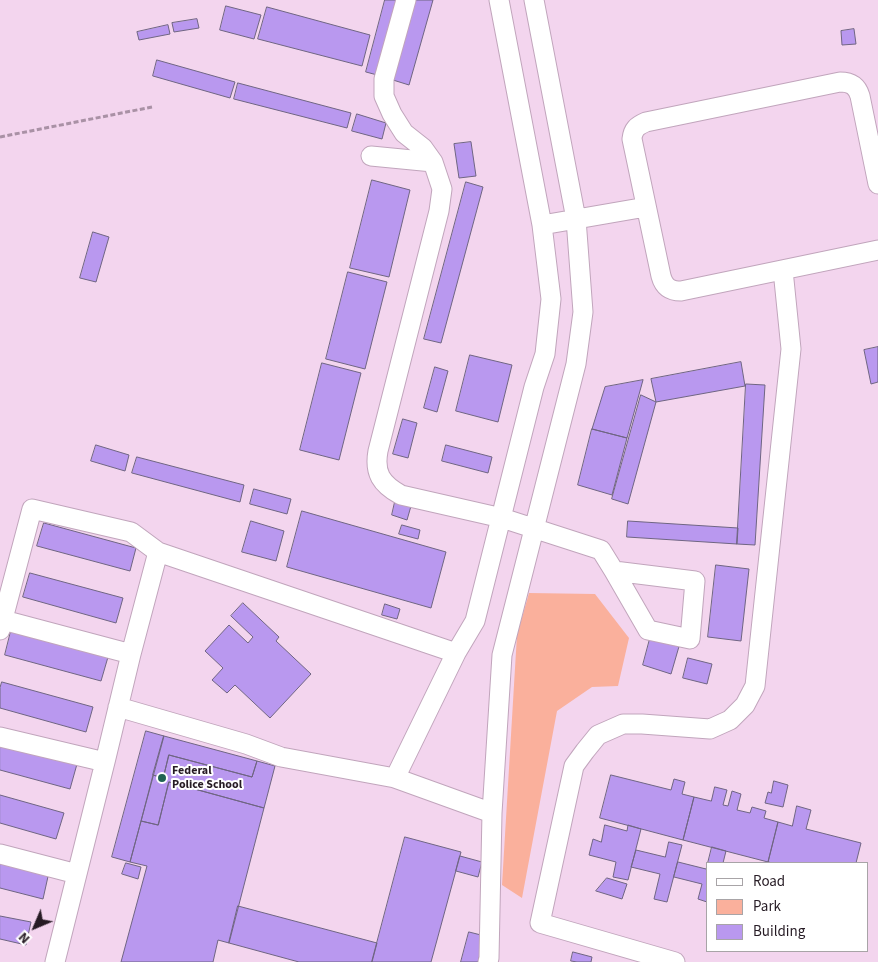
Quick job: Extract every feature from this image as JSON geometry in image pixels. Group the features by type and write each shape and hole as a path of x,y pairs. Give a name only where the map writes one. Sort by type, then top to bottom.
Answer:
{"street":[{"path":"406,0 384,79 384,96 392,114 404,133 422,148 432,162 442,189 440,211 378,451 376,462 378,472 383,482 391,490 401,495 502,518 600,550 614,570 648,630 690,639 696,581 614,570"},
{"path":"395,778 456,653 475,621 534,387 545,354 551,300 542,225 499,0"},
{"path":"488,962 492,813 502,655 576,364 583,312 576,219 534,0"},
{"path":"878,184 860,96 858,90 847,82 646,122 636,128 633,133 632,139 646,207 663,283 667,288 681,291 878,250"},
{"path":"371,156 432,162"},
{"path":"542,225 646,207"},
{"path":"675,962 540,923 574,766 598,735 623,724 710,729 730,720 745,705 755,686 791,349 783,270"},
{"path":"131,654 1,625 32,509 131,532 158,552 456,653"},
{"path":"55,962 158,552"},
{"path":"118,707 246,744 281,757 395,778 492,813"},
{"path":"0,737 105,762"},
{"path":"0,854 77,874"}],"path":[{"path":"0,137 152,107"}],"green space":[{"path":"529,593 595,594 629,638 618,686 592,687 557,711 522,898 502,885 517,635"}],"building":[{"path":"385,0 401,0 381,76 366,72"},
{"path":"416,0 433,0 409,85 393,80"},
{"path":"226,6 261,15 254,39 220,30"},
{"path":"267,7 370,35 362,66 258,39"},
{"path":"197,19 199,28 174,32 172,23"},
{"path":"168,25 170,34 139,40 137,32"},
{"path":"854,29 856,44 842,45 841,31"},
{"path":"157,60 235,82 230,98 153,76"},
{"path":"238,83 351,113 347,128 234,99"},
{"path":"357,114 386,123 382,139 352,131"},
{"path":"471,142 476,176 459,178 454,144"},
{"path":"372,180 410,190 389,277 350,268"},
{"path":"466,182 483,187 441,343 424,339"},
{"path":"93,232 109,237 96,282 80,278"},
{"path":"348,272 387,282 365,369 326,359"},
{"path":"878,347 878,382 871,384 864,350"},
{"path":"470,355 512,365 498,422 456,411"},
{"path":"741,362 745,386 656,402 651,379"},
{"path":"322,363 361,373 339,460 300,450"},
{"path":"435,367 448,371 437,412 424,408"},
{"path":"643,380 627,438 592,429 605,387"},
{"path":"746,384 765,385 755,545 737,544"},
{"path":"641,395 656,402 628,504 612,499"},
{"path":"403,419 417,423 408,458 393,454"},
{"path":"592,429 627,438 612,495 578,485"},
{"path":"96,445 129,455 125,471 91,461"},
{"path":"446,445 492,457 488,473 442,461"},
{"path":"137,457 244,485 240,502 132,473"},
{"path":"254,489 291,499 287,514 250,504"},
{"path":"395,502 411,506 407,520 392,515"},
{"path":"302,511 446,552 431,608 287,567"},
{"path":"251,521 284,531 276,561 242,552"},
{"path":"628,521 738,528 737,544 627,537"},
{"path":"44,523 136,548 130,571 37,546"},
{"path":"402,525 420,530 418,539 399,534"},
{"path":"716,565 749,569 741,641 708,637"},
{"path":"30,573 123,598 116,623 23,597"},
{"path":"243,603 279,637 276,641 311,674 270,718 235,685 227,693 212,680 223,668 205,651 229,625 248,643 253,637 231,616"},
{"path":"385,604 400,609 397,619 382,615"},
{"path":"11,631 108,657 101,681 5,655"},
{"path":"651,635 680,643 671,674 643,665"},
{"path":"688,658 712,664 707,684 683,678"},
{"path":"2,682 93,707 86,732 0,708 0,688"},
{"path":"146,731 164,736 130,862 112,857"},
{"path":"164,736 257,761 252,777 169,755 163,778 153,775"},
{"path":"0,743 77,764 70,789 0,770"},
{"path":"169,755 252,777 257,761 275,766 264,808 169,782 158,825 141,821 153,775 163,778"},
{"path":"611,775 671,790 674,779 685,782 682,794 694,797 683,840 600,818"},
{"path":"774,781 788,785 783,807 765,803 768,792 771,793"},
{"path":"169,782 264,808 229,943 218,940 213,962 121,962 147,866 130,862 141,821 158,825"},
{"path":"715,787 727,790 723,805 728,806 732,791 741,794 737,810 750,813 752,807 766,811 764,818 778,822 768,862 683,840 694,797 711,801"},
{"path":"0,795 64,813 56,839 0,823"},
{"path":"797,806 811,810 806,829 861,843 856,862 768,862 778,822 792,826"},
{"path":"605,825 627,831 628,825 641,829 628,880 613,877 616,862 589,855 593,839 601,842"},
{"path":"405,837 461,852 431,962 372,962"},
{"path":"669,842 682,845 667,902 654,899 660,874 631,867 636,850 665,857"},
{"path":"712,847 726,851 723,862 708,862"},
{"path":"460,856 482,862 478,877 456,871"},
{"path":"0,860 49,872 43,899 0,888"},
{"path":"678,862 706,869 706,902 698,899 702,884 674,877"},
{"path":"126,863 141,867 138,879 122,874"},
{"path":"607,878 627,884 622,899 596,891"},
{"path":"238,906 377,943 372,962 299,962 229,943"},
{"path":"0,916 31,922 26,945 0,939"},
{"path":"469,932 485,936 478,962 461,962"},
{"path":"573,952 592,957 591,962 571,961"}],"place":[{"name":"Federal Police School","path":"162,778"}]}
